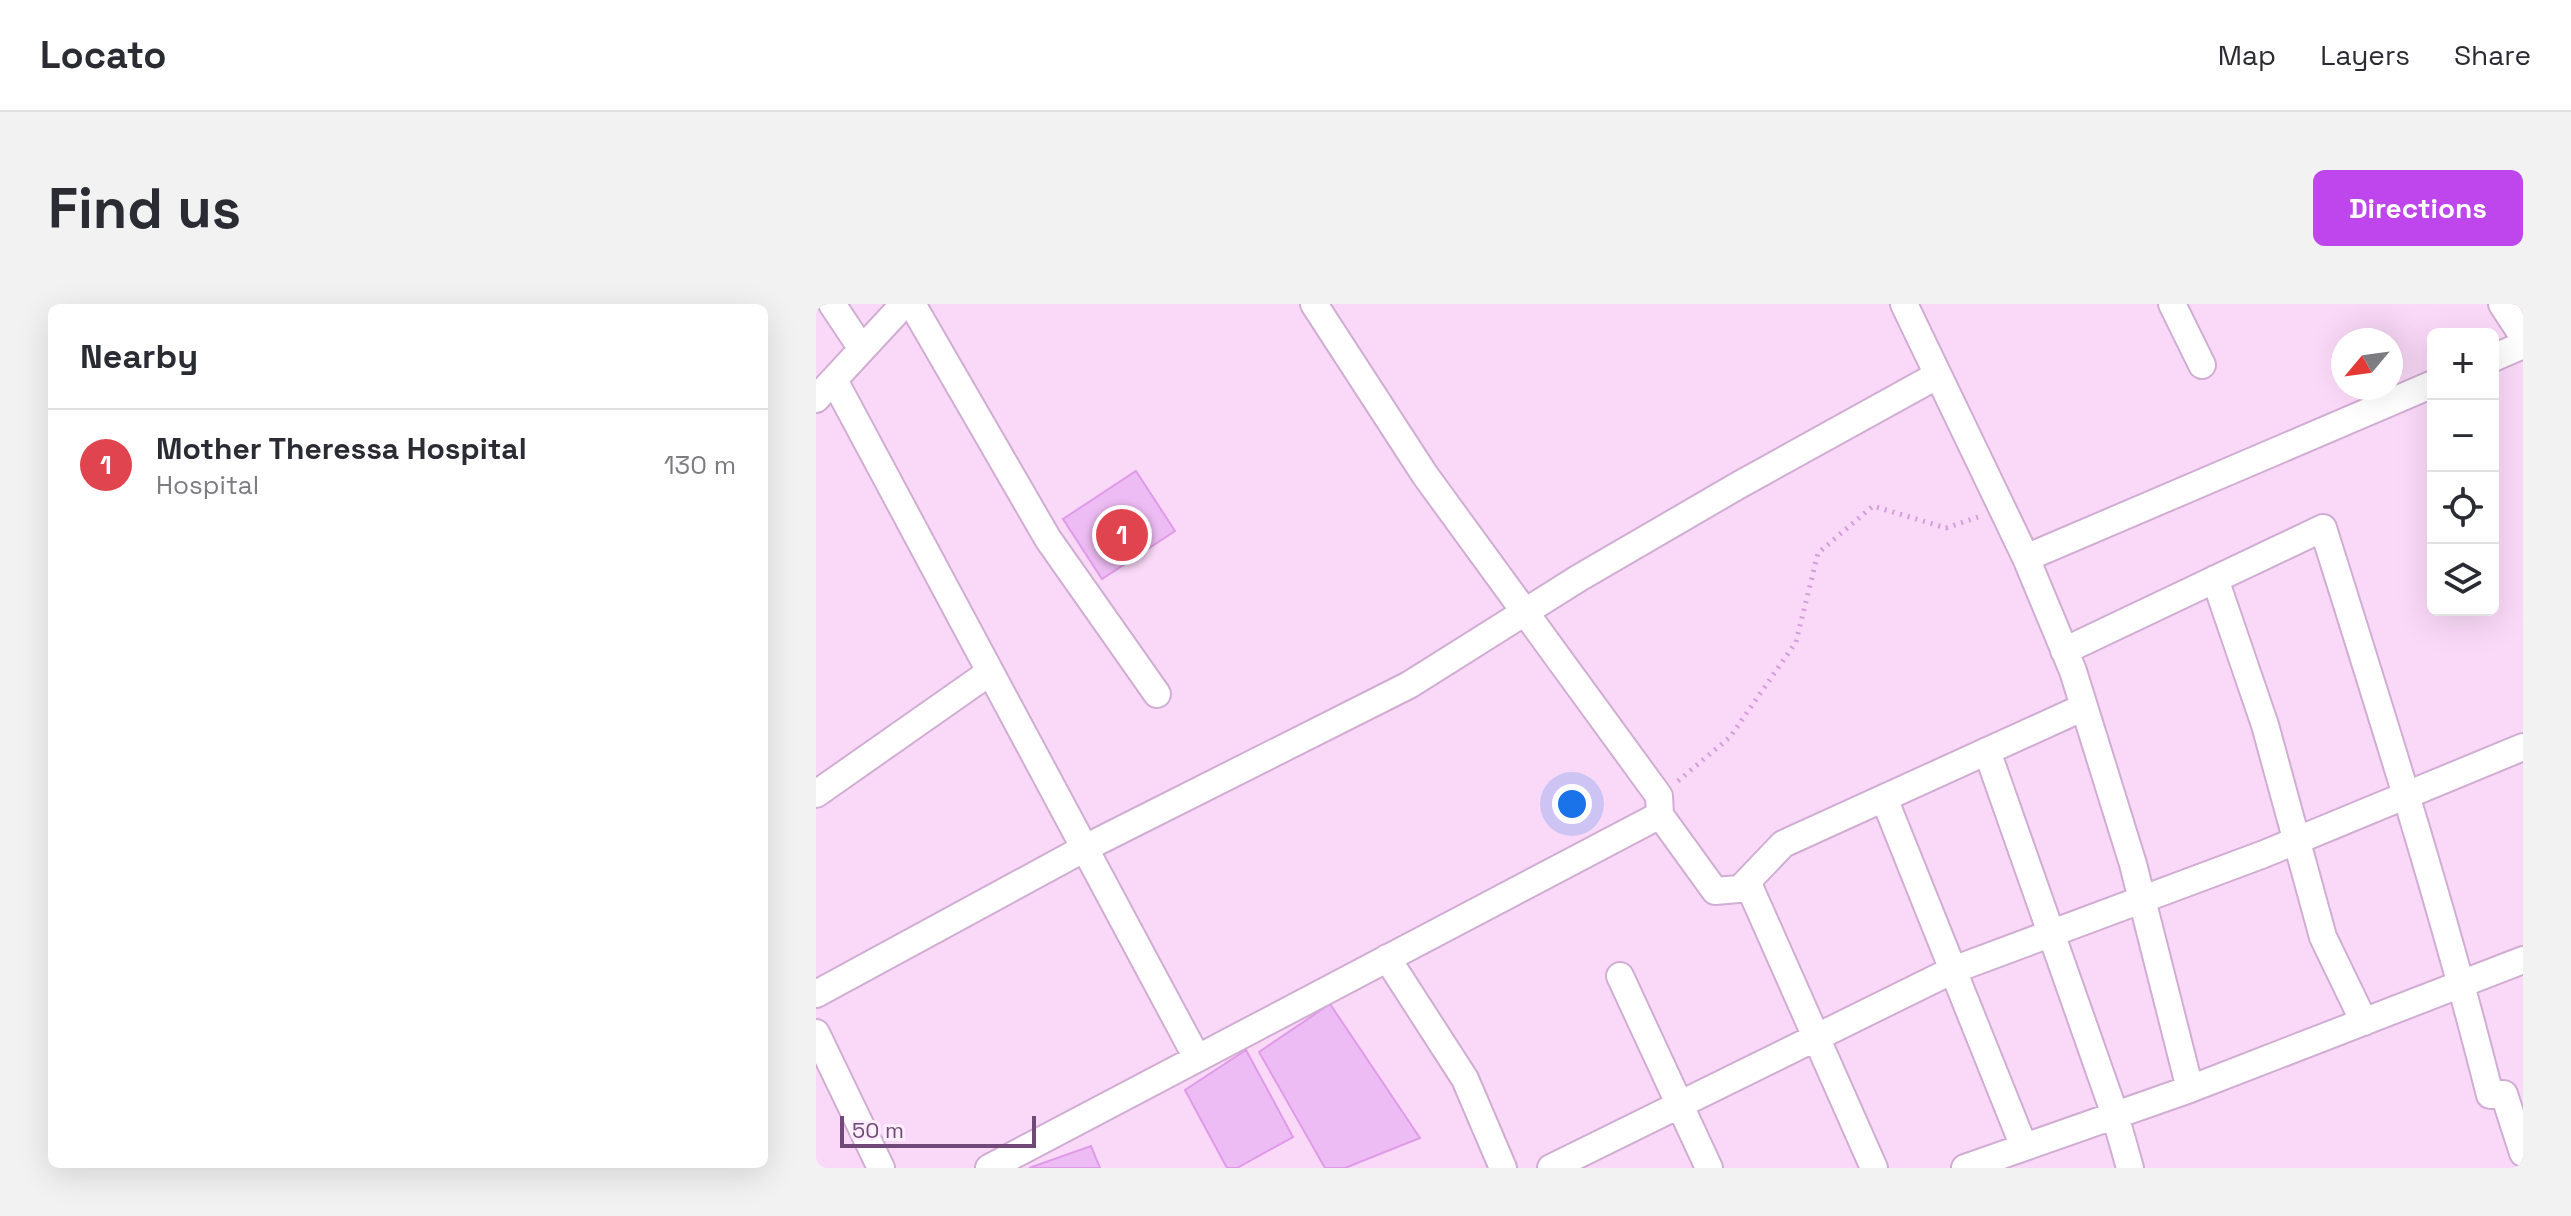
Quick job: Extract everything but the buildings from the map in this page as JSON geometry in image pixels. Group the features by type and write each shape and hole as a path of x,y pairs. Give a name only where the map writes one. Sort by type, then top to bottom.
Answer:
{"street":[{"path":"832,304 862,349"},
{"path":"904,304 825,389 990,672 1197,1058"},
{"path":"912,304 1048,539 1157,694"},
{"path":"1314,304 1425,475 1526,612 1715,891 1750,888 1874,1168"},
{"path":"1904,304 2026,558 2064,651 2084,707 2142,901 2190,1089"},
{"path":"2172,304 2202,365"},
{"path":"2502,304 2523,336"},
{"path":"2499,355 2523,345"},
{"path":"816,994 1085,848 1409,685 1739,485 1938,375"},
{"path":"2026,558 2427,387"},
{"path":"2064,651 2323,528 2407,795 2462,984 2490,1095 2514,1091 2523,1153"},
{"path":"2215,579 2265,725 2323,937 2364,1022"},
{"path":"816,794 990,672"},
{"path":"1740,889 1783,844 2084,707"},
{"path":"1551,1168 1953,970 2142,901 2523,747"},
{"path":"1987,751 2115,1115 2130,1168"},
{"path":"1884,798 2024,1147"},
{"path":"989,1168 1387,958 1660,806"},
{"path":"1387,958 1465,1079 1503,1168"},
{"path":"1965,1168 2190,1089 2523,960"},
{"path":"1620,976 1709,1168"},
{"path":"816,1033 881,1168"}],"path":[{"path":"1660,806 1730,737 1796,642 1818,553 1873,506 1946,528 2002,508"}],"shaded area":[{"path":"816,304 2523,304 2523,1168 816,1168"}],"place":[{"name":"Mother Theressa Hospital","path":"1122,535"}]}
